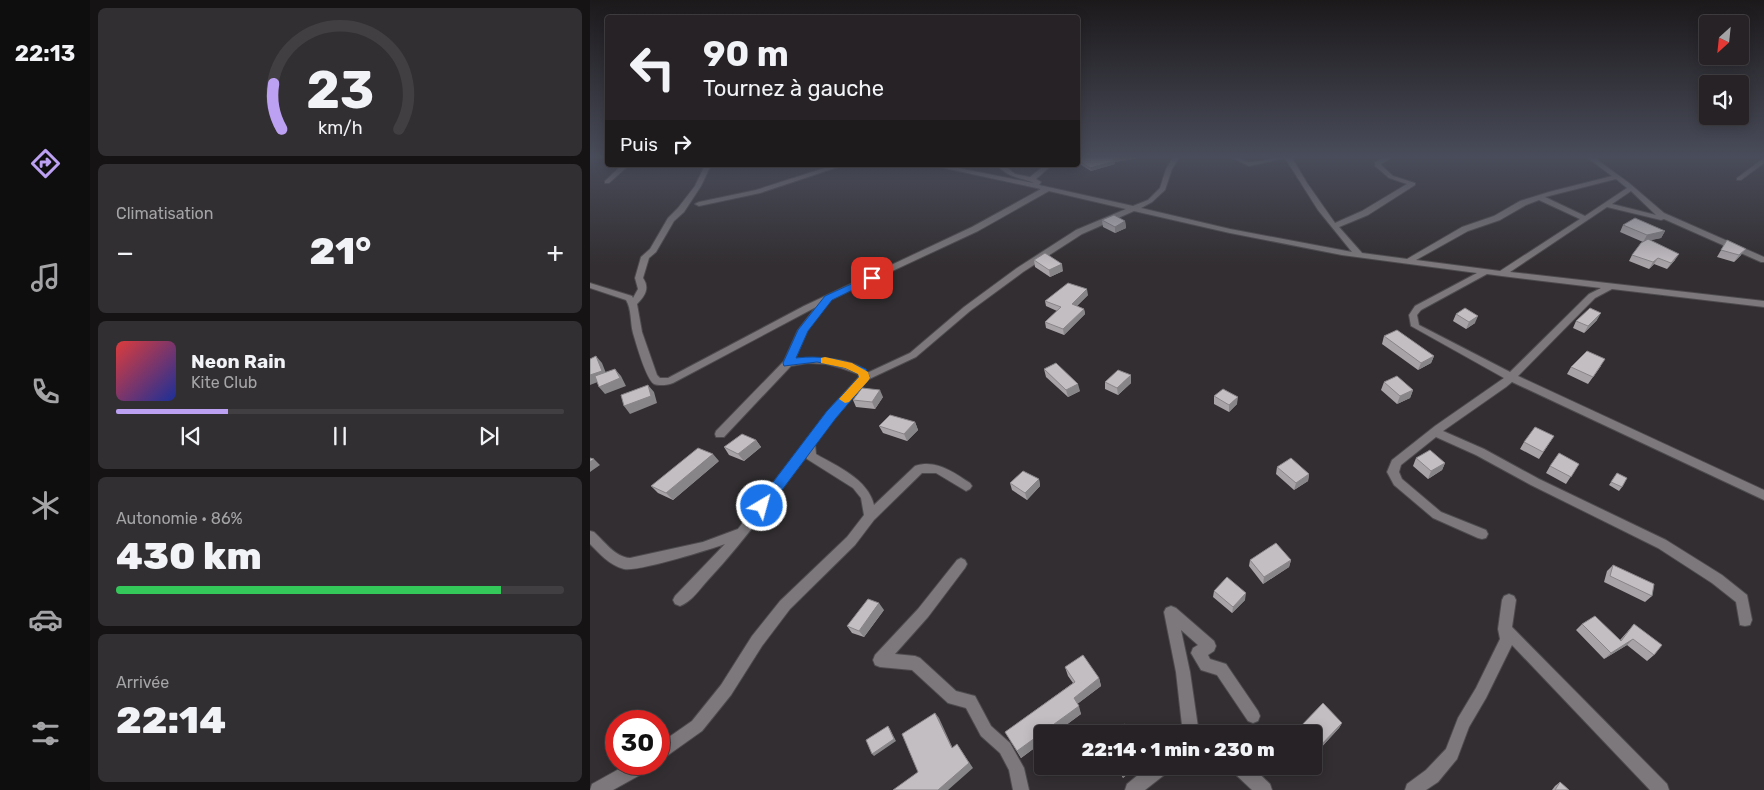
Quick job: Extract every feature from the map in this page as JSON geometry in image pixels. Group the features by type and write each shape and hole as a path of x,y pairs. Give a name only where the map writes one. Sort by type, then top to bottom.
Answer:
{"street":[{"path":"632,304 640,298 643,291 643,283 638,278 642,262 671,220 693,193"},
{"path":"699,204 756,193"},
{"path":"590,285 629,298 632,304 637,332 653,376 656,381 663,382 681,377 828,298 975,229 1040,193"},
{"path":"1065,193 1230,231 1360,256 1764,304"},
{"path":"680,600 701,580 744,532 831,414 864,378 913,355 968,309 1020,270 1079,232 1150,201 1159,193"},
{"path":"1309,193 1360,256"},
{"path":"1334,226 1365,213 1398,193"},
{"path":"1408,262 1465,229 1497,218 1524,202 1555,193"},
{"path":"1502,274 1623,193"},
{"path":"1635,193 1648,206 1673,221 1764,260"},
{"path":"1539,197 1586,219"},
{"path":"1606,205 1673,221"},
{"path":"1485,272 1418,308 1413,315 1415,326 1510,377 1764,495"},
{"path":"1482,534 1438,515 1398,482 1393,472 1396,463 1435,432 1503,385 1585,303 1612,286"},
{"path":"720,434 788,363 803,330 828,298"},
{"path":"788,363 817,359 848,365 862,372 864,378"},
{"path":"1435,432 1480,452 1535,482 1662,544 1717,579 1742,599 1745,620"},
{"path":"810,443 811,456 857,485 866,497 870,516"},
{"path":"670,745 697,726 726,690 757,642 785,605 851,542 870,516 919,469 929,466 940,469 966,486"},
{"path":"590,536 615,560 622,564 630,564 702,547 744,532"},
{"path":"961,564 923,613 880,660 914,663 953,698 970,701 986,730 1006,748 1016,768 1021,790"},
{"path":"1413,790 1432,776 1452,754 1463,724 1481,693 1506,640 1505,629 1509,600"},
{"path":"1191,725 1183,672 1171,612 1209,646 1198,653 1206,665 1221,669 1254,716"},
{"path":"1505,629 1661,790"},
{"path":"598,790 624,775"},
{"path":"1133,790 1151,775"},
{"path":"1248,775 1264,790"}],"building":[{"path":"1114,215 1125,221 1115,227 1102,220"},
{"path":"1635,218 1665,231 1647,235 1623,225"},
{"path":"1648,239 1679,254 1671,263 1658,258 1653,262 1632,255 1641,243"},
{"path":"1727,240 1746,249 1739,255 1721,250"},
{"path":"1045,253 1062,264 1049,270 1034,260"},
{"path":"1068,283 1087,289 1072,304 1084,309 1063,329 1045,322 1061,307 1045,301"},
{"path":"1465,308 1478,316 1469,322 1456,314"},
{"path":"1590,308 1601,313 1588,326 1576,321"},
{"path":"1397,330 1434,356 1421,363 1384,336"},
{"path":"1587,351 1605,359 1593,377 1571,367"},
{"path":"596,356 602,371 590,375 590,359"},
{"path":"1056,363 1078,384 1066,390 1044,369"},
{"path":"615,369 620,378 599,387 595,376"},
{"path":"1118,370 1131,375 1117,388 1105,382"},
{"path":"1397,376 1413,390 1400,396 1384,382"},
{"path":"648,385 651,396 624,406 621,395"},
{"path":"862,388 880,390 872,402 853,400"},
{"path":"1223,389 1238,397 1229,405 1214,396"},
{"path":"890,415 915,422 904,434 879,426"},
{"path":"1535,427 1554,436 1543,452 1524,442"},
{"path":"742,434 756,440 738,454 724,447"},
{"path":"698,448 713,454 666,493 651,486"},
{"path":"1430,450 1445,463 1431,471 1416,458"},
{"path":"1559,453 1579,464 1571,477 1550,466"},
{"path":"1291,458 1309,474 1296,483 1277,467"},
{"path":"1023,471 1039,479 1025,493 1010,483"},
{"path":"1617,473 1627,478 1622,487 1611,482"},
{"path":"1276,543 1291,560 1264,577 1250,560"},
{"path":"1613,565 1654,584 1652,596 1610,576"},
{"path":"1227,577 1246,593 1233,607 1214,591"},
{"path":"868,599 879,603 859,631 847,626"},
{"path":"1595,616 1621,641 1634,624 1662,645 1654,655 1633,639 1611,653 1582,624"},
{"path":"1083,655 1099,678 1074,698 1079,706 1053,725 1034,725 1034,739 1017,751 1005,732 1075,682 1065,667"},
{"path":"1323,703 1342,723 1322,744 1322,725 1302,725"},
{"path":"935,713 952,748 957,744 969,763 938,790 893,790 918,772 902,734"},
{"path":"888,726 894,739 872,754 866,740"},
{"path":"1560,782 1569,790 1555,790"}],"slow traffic":[{"path":"825,360 848,365 862,372 864,378 845,399"}],"route":[{"path":"762,506 831,414 864,378 862,372 848,365 817,359 788,363 803,330 828,298 872,278"}]}
